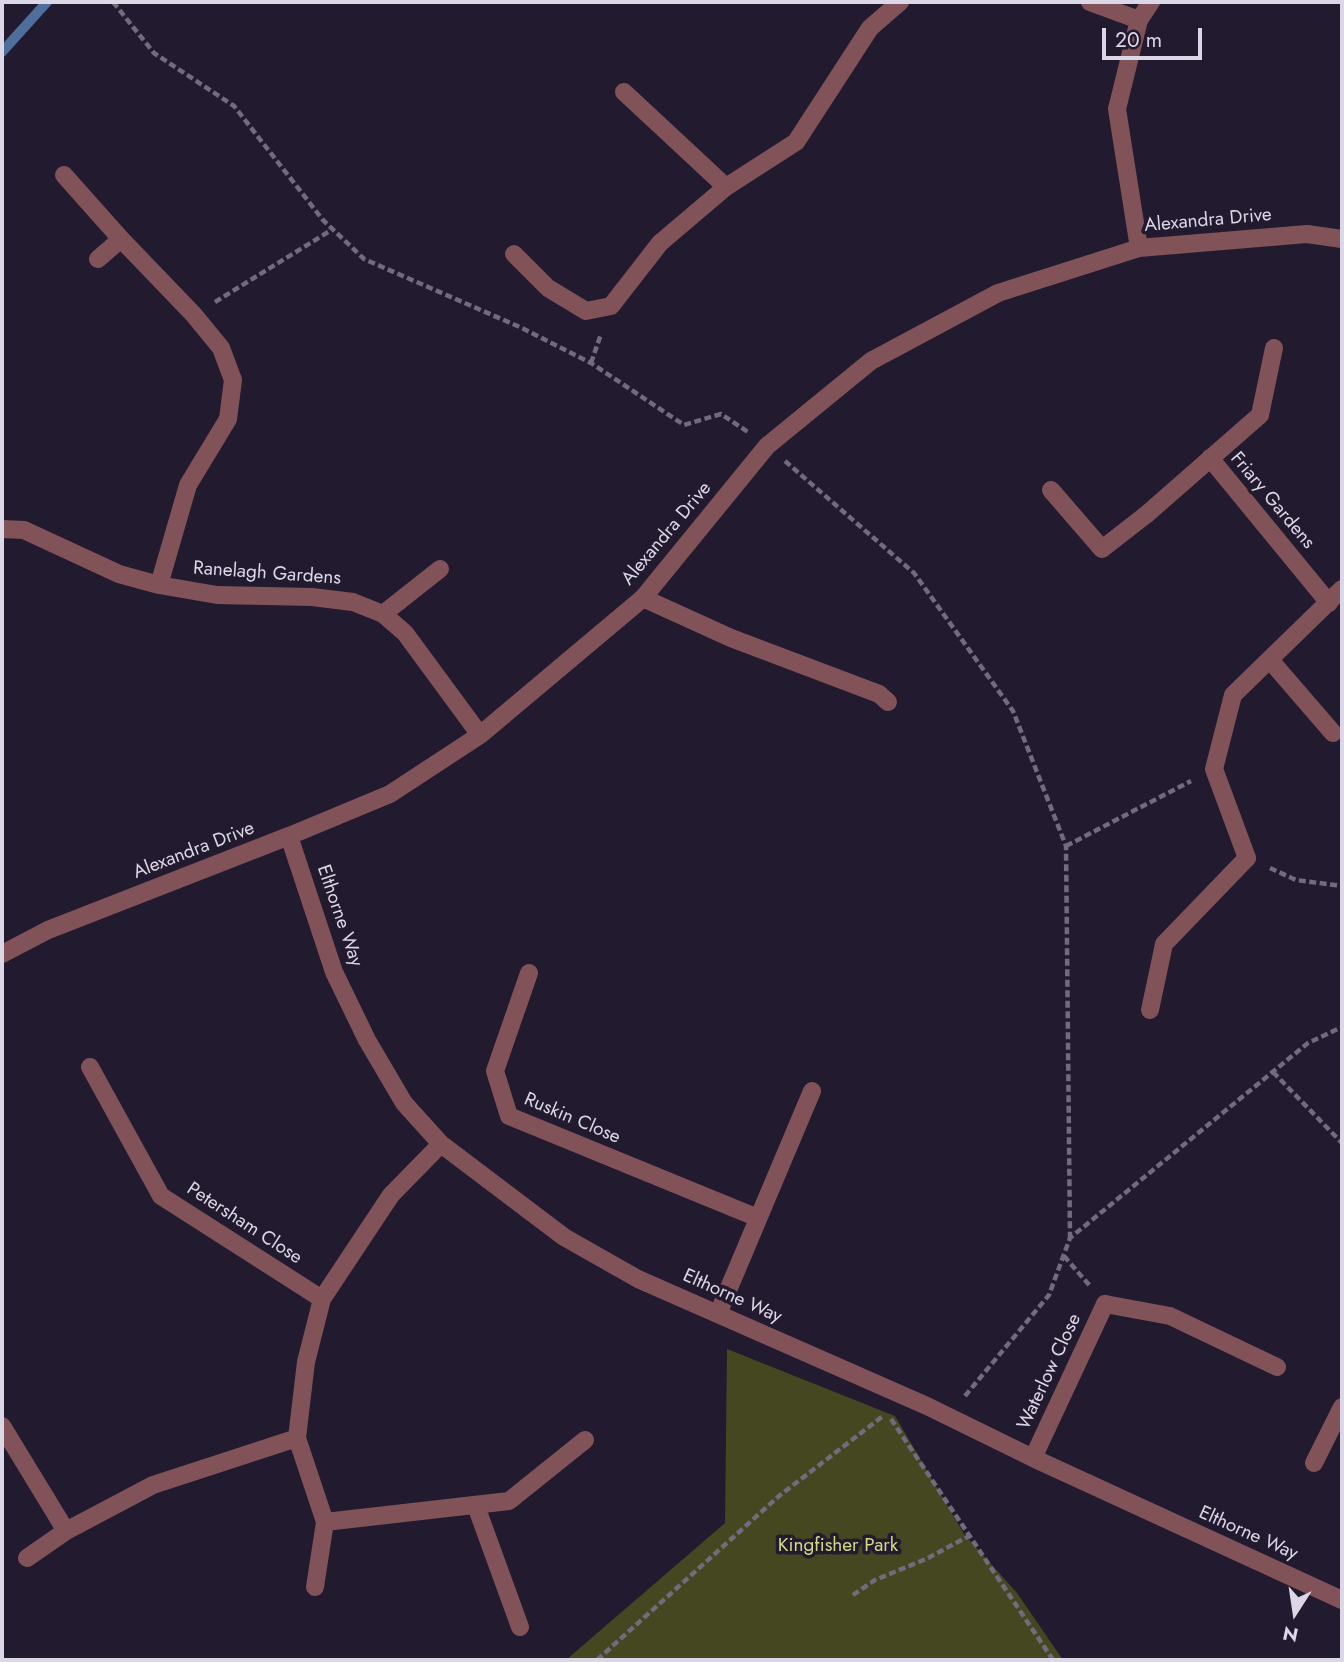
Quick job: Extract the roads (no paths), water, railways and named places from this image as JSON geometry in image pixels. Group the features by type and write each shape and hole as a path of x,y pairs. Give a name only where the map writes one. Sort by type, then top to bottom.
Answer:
{"street":[{"path":"514,254 548,288 586,311 611,306 660,243 726,187 796,142 870,28 900,2"},
{"path":"1090,2 1139,20"},
{"path":"1139,248 1116,109 1139,20 1151,2"},
{"path":"624,92 726,187"},
{"name":"Ranelagh Gardens","path":"64,176 194,315 220,348 233,380 228,419 188,485 159,585"},
{"name":"Alexandra Drive","path":"2,954 48,930 390,794 480,735 643,598 767,446 871,361 998,293 1139,248 1307,234 1342,239"},
{"path":"98,259 121,239"},
{"path":"1051,490 1102,549 1147,514 1260,415 1274,348"},
{"name":"Friary Gardens","path":"1210,457 1329,603"},
{"name":"Ranelagh Gardens","path":"2,528 24,530 119,574 159,585 217,595 312,597 353,602 383,614 405,633 480,735"},
{"path":"383,614 440,569"},
{"path":"1150,1010 1164,944 1247,858 1214,769 1233,695 1342,589"},
{"path":"643,598 731,638 879,694 888,702"},
{"path":"1270,660 1332,733"},
{"name":"Elthorne Way","path":"289,836 334,972 367,1040 404,1103 441,1144 564,1237 638,1279 927,1406 1033,1458 1342,1600"},
{"name":"Ruskin Close","path":"529,973 495,1071 509,1116 758,1218"},
{"name":"Petersham Close","path":"90,1067 161,1196 322,1299"},
{"path":"719,1314 812,1091"},
{"path":"315,1587 325,1522 297,1438 306,1362 322,1299 391,1195 441,1144"},
{"name":"Waterlow Close","path":"1033,1458 1105,1304 1171,1316 1277,1367"},
{"path":"1314,1463 1342,1407"},
{"path":"2,1426 66,1531"},
{"path":"27,1558 66,1531 153,1485 297,1438"},
{"path":"325,1522 509,1501 585,1440"},
{"path":"477,1506 520,1627"}],"waterway":[{"path":"2,52 47,2"}],"park label":[{"name":"Kingfisher Park","path":"838,1546"}]}
